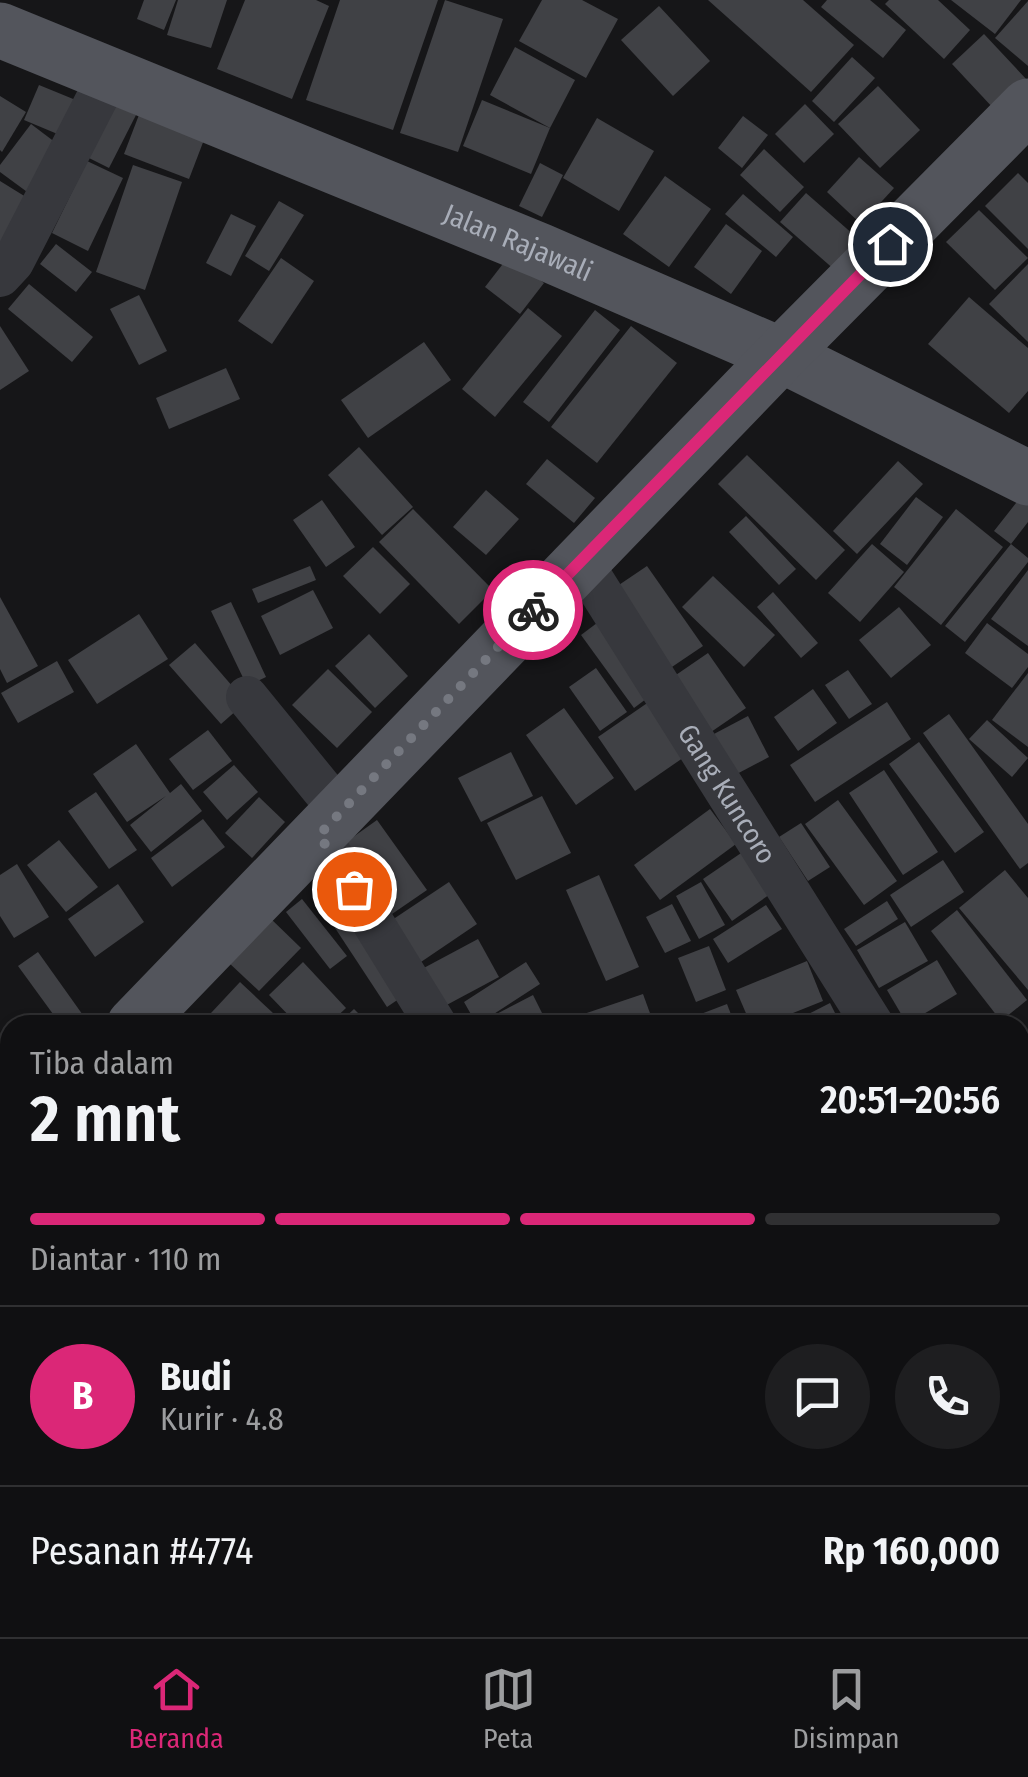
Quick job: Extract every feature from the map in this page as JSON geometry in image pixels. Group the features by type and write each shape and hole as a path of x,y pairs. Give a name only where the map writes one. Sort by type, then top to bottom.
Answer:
{"main road":[{"name":"Jalan Rajawali","path":"0,30 540,251 780,355 1028,478"},
{"path":"144,1015 780,355 1028,106"}],"street":[{"path":"0,276 13,262 109,74"},
{"name":"Gang Kuncoro","path":"581,561 867,1015"},
{"path":"247,697 330,823 431,1015"}],"building":[{"path":"144,0 176,0 164,30 137,19"},
{"path":"178,0 227,0 211,48 167,35"},
{"path":"245,0 316,0 329,6 292,99 217,69"},
{"path":"340,0 438,0 393,130 306,100"},
{"path":"445,0 503,19 458,152 400,133"},
{"path":"542,0 582,0 618,19 586,78 519,41"},
{"path":"708,0 803,0 854,45 811,92"},
{"path":"827,0 870,0 906,30 883,58 821,7"},
{"path":"889,0 938,0 970,30 944,59 885,4"},
{"path":"951,0 1021,0 995,34"},
{"path":"1028,1 1028,66 995,38"},
{"path":"659,6 710,61 673,96 621,40"},
{"path":"984,34 1027,80 995,110 952,64"},
{"path":"515,47 575,80 550,128 490,95"},
{"path":"852,57 875,78 834,122 812,101"},
{"path":"39,85 83,103 67,138 24,120"},
{"path":"878,86 920,130 880,168 838,124"},
{"path":"0,96 26,112 2,152 0,150"},
{"path":"482,100 550,128 531,174 463,146"},
{"path":"107,101 136,115 109,168 81,154"},
{"path":"805,104 834,134 804,163 775,134"},
{"path":"142,107 207,132 189,179 124,154"},
{"path":"743,116 768,135 742,168 718,148"},
{"path":"597,118 654,151 619,211 563,178"},
{"path":"31,124 68,152 34,197 0,172 0,165"},
{"path":"764,149 804,187 780,212 740,175"},
{"path":"859,157 894,188 861,224 827,192"},
{"path":"87,161 123,178 88,251 52,233"},
{"path":"540,163 563,175 542,217 519,206"},
{"path":"133,165 182,182 145,290 96,272"},
{"path":"1018,173 1028,183 1028,249 985,206"},
{"path":"665,176 711,209 669,267 623,234"},
{"path":"0,181 34,202 0,255"},
{"path":"806,193 862,242 836,271 780,222"},
{"path":"743,194 793,237 776,257 725,214"},
{"path":"279,201 304,215 269,271 245,256"},
{"path":"979,210 1028,258 995,290 946,242"},
{"path":"231,214 256,226 231,276 206,263"},
{"path":"726,224 762,251 731,294 694,267"},
{"path":"56,244 92,272 76,292 40,264"},
{"path":"509,256 544,283 520,314 485,287"},
{"path":"281,258 314,281 272,344 238,321"},
{"path":"1028,264 1028,342 989,304"},
{"path":"29,284 93,337 72,362 8,309"},
{"path":"139,295 167,351 139,365 110,309"},
{"path":"969,297 1028,348 1028,391 1009,413 928,344"},
{"path":"528,308 562,336 495,417 462,389"},
{"path":"595,310 620,330 549,422 523,402"},
{"path":"0,326 29,371 0,390"},
{"path":"631,326 677,363 597,463 551,427"},
{"path":"424,342 451,380 368,438 341,400"},
{"path":"226,368 240,399 169,429 156,398"},
{"path":"359,447 413,507 382,535 328,475"},
{"path":"747,455 845,550 816,580 718,484"},
{"path":"547,459 595,498 574,523 526,484"},
{"path":"898,461 923,484 857,554 833,531"},
{"path":"486,490 519,519 486,555 453,527"},
{"path":"916,497 943,517 907,565 880,544"},
{"path":"1020,498 1028,504 1028,522 1011,544 994,531"},
{"path":"322,500 355,547 326,567 293,520"},
{"path":"413,509 493,590 459,624 379,542"},
{"path":"956,509 1003,547 941,625 894,587"},
{"path":"746,516 796,569 779,585 729,532"},
{"path":"872,544 904,572 860,622 828,593"},
{"path":"1011,544 1028,562 965,642 945,626"},
{"path":"373,547 410,584 380,614 343,576"},
{"path":"310,566 316,580 258,603 252,589"},
{"path":"647,566 703,646 666,671 610,591"},
{"path":"1028,570 1028,646 991,619"},
{"path":"713,576 775,635 744,667 682,607"},
{"path":"313,590 333,628 280,655 261,616"},
{"path":"773,592 818,643 801,658 757,607"},
{"path":"0,597 38,666 7,683 0,669"},
{"path":"231,602 266,677 247,686 211,611"},
{"path":"899,607 931,645 891,678 859,640"},
{"path":"139,614 168,659 97,704 68,660"},
{"path":"601,620 654,693 634,708 581,635"},
{"path":"987,623 1028,654 1028,667 1012,688 965,653"},
{"path":"369,634 408,676 375,708 335,666"},
{"path":"195,643 246,702 221,724 169,665"},
{"path":"708,653 746,708 711,732 673,677"},
{"path":"57,661 74,692 18,723 1,693"},
{"path":"596,668 627,712 600,731 569,687"},
{"path":"328,669 372,712 337,748 292,705"},
{"path":"848,670 872,704 849,719 825,685"},
{"path":"1028,673 1028,747 992,720"},
{"path":"813,689 837,723 798,751 774,717"},
{"path":"656,697 693,751 635,791 598,737"},
{"path":"887,702 911,739 815,802 790,765"},
{"path":"564,708 614,778 576,805 526,735"},
{"path":"949,714 1028,824 1028,863 1020,869 923,733"},
{"path":"748,716 769,757 733,776 712,735"},
{"path":"987,720 1028,758 1012,777 969,739"},
{"path":"208,730 232,761 193,790 169,759"},
{"path":"919,742 984,832 955,853 889,764"},
{"path":"136,744 170,793 181,784 202,811 151,852 130,825 166,796 127,822 93,774"},
{"path":"511,752 533,796 481,822 458,778"},
{"path":"234,765 258,792 227,820 203,792"},
{"path":"884,770 938,852 903,875 849,793"},
{"path":"96,792 137,850 109,869 68,811"},
{"path":"542,796 571,853 516,880 487,823"},
{"path":"259,797 285,822 252,858 225,833"},
{"path":"838,800 897,881 864,905 805,824"},
{"path":"710,809 736,844 660,900 634,865"},
{"path":"203,819 225,847 172,887 151,858"},
{"path":"377,820 427,890 392,914 342,845"},
{"path":"801,823 830,867 808,881 779,837"},
{"path":"59,840 98,887 66,912 27,865"},
{"path":"747,849 776,890 732,921 703,879"},
{"path":"943,860 964,892 911,927 890,895"},
{"path":"17,864 49,917 14,938 0,916 0,875"},
{"path":"1005,870 1028,898 1028,990 959,908"},
{"path":"599,875 639,967 606,981 566,890"},
{"path":"449,882 477,924 418,964 389,922"},
{"path":"701,882 725,925 699,939 676,896"},
{"path":"118,884 144,922 95,957 68,919"},
{"path":"338,885 409,992 387,1007 316,899"},
{"path":"302,899 347,956 330,969 286,912"},
{"path":"887,901 898,919 856,946 844,929"},
{"path":"672,904 691,941 665,953 646,917"},
{"path":"766,905 782,929 728,963 713,939"},
{"path":"957,910 1027,1000 1008,1015 996,1015 931,931"},
{"path":"269,917 301,948 259,991 227,961"},
{"path":"905,922 928,961 879,988 857,950"},
{"path":"478,939 499,977 441,1008 420,970"},
{"path":"709,946 726,990 696,1002 678,958"},
{"path":"38,952 83,1015 54,1015 18,966"},
{"path":"937,960 957,994 922,1015 902,1015 887,990"},
{"path":"807,961 823,1001 788,1015 747,1015 736,990"},
{"path":"303,962 346,1008 339,1015 288,1015 269,995"},
{"path":"526,962 540,984 492,1015 471,1015 464,1002"},
{"path":"240,982 274,1014 213,1015"},
{"path":"643,994 651,1015 581,1015"},
{"path":"533,995 543,1015 495,1015"},
{"path":"830,1003 836,1015 807,1015"},
{"path":"727,1004 731,1015 698,1015"}],"way so far":[{"path":"354,889 319,835 533,610"}],"route":[{"path":"533,610 890,244"}]}
